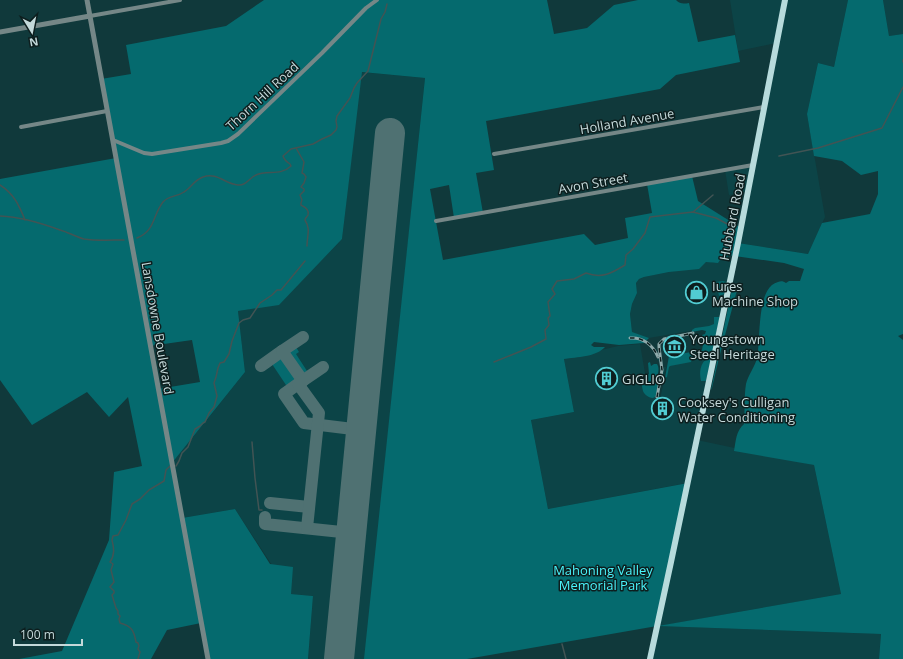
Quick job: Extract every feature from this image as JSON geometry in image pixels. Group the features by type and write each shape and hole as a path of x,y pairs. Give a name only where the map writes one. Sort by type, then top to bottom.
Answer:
{"main road":[{"name":"Hubbard Road","path":"650,659 717,343 785,0"}],"street":[{"name":"Lansdowne Boulevard","path":"87,0 208,659"},
{"path":"0,32 160,2 180,0"},
{"name":"Thorn Hill Road","path":"113,140 144,153 152,154 228,141 238,134 322,53 366,8 377,0"},
{"name":"Holland Avenue","path":"494,154 764,107"},
{"path":"21,127 107,111"},
{"name":"Avon Street","path":"436,221 753,165"}],"shaded area":[{"path":"730,0 848,0 834,67 818,63 807,114 825,217 808,254 738,243 748,191 729,195 725,170 753,165 776,43 738,51"},
{"path":"883,0 903,0 903,34 889,36"},
{"path":"361,72 425,78 365,659 308,659 313,596 291,594 235,509 182,518 172,463 245,372 238,311 279,304 342,239"},
{"path":"720,260 731,262 718,326 649,338 632,333 630,314 632,304 637,293 636,283 639,279 701,266 706,262 714,263"},
{"path":"640,344 646,379 641,380 645,394 648,397 660,398 668,366 695,360 713,350 697,440 814,465 841,594 660,626 881,634 879,659 650,659 687,483 548,509 531,420 574,412 564,359 618,346"},
{"path":"662,357 663,370 664,367 666,367 658,397 656,397 661,371 657,359"}],"green space":[{"name":"Mahoning Valley Memorial Park","path":"264,0 547,0 554,34 587,28 614,5 638,0 676,0 685,4 689,3 698,42 735,35 740,62 676,75 660,89 486,121 494,170 476,173 483,213 454,218 449,185 430,189 443,260 584,234 595,245 628,238 625,218 652,213 647,184 692,176 698,201 741,228 738,243 808,254 822,223 870,214 878,194 878,171 861,175 842,161 814,156 807,114 818,63 834,67 848,0 883,0 889,36 903,34 903,334 898,336 903,340 903,659 879,659 881,634 657,626 467,659 364,659 425,78 362,72 342,239 279,305 238,311 245,372 172,463 182,518 235,509 270,564 293,567 291,594 313,596 308,659 208,659 201,623 167,630 151,659 19,659 62,651 109,540 114,472 142,466 128,397 109,417 87,392 32,425 0,380 0,179 116,158 101,79 131,74 126,45 226,26","holes":["728,255 784,263 804,269 800,281 789,281 786,283 782,281 778,282 771,286 766,293 761,315 757,358 746,384 744,424 738,433 734,451 814,465 841,594 658,626 688,483 548,509 531,420 574,412 564,359 592,355 605,347 594,347 591,345 594,342 619,345 644,343 649,338 632,332 630,314 632,304 637,293 636,283 639,279 669,272 699,269 706,262 718,263 720,260 727,259","192,340 200,382 158,389 150,346"]},
{"path":"716,282 726,282 724,294 719,296"},
{"path":"733,284 736,285 737,290 711,390"},
{"path":"714,317 720,317 715,338 703,340 702,335 705,334 706,331 702,330 692,332 695,328 714,324"},
{"path":"703,344 713,344 713,350 695,360 692,359 691,362 670,366 667,377 665,378 669,356 702,350"},
{"path":"296,347 299,352 296,354 307,371 303,374 288,353"},
{"path":"278,356 281,357 296,380 288,386 271,362"},
{"path":"708,357 711,358 706,381 701,381 701,368 703,362"},
{"path":"650,362 651,366 657,364 659,369 656,384 658,385 658,392 653,398 648,397 644,393 641,380 646,379 646,375 649,374 648,363"}],"waterway":[{"path":"137,238 143,235 151,227 160,207 165,200 184,192 200,178 213,176 233,184 241,185 256,175 278,172 287,169 291,166 283,156 291,149 313,144 331,135 337,127 337,116 350,98 357,83 368,71 381,19 387,4"},
{"path":"779,156 818,148 882,128 903,87"},
{"path":"296,148 304,162 302,173 306,177 301,187 304,191 300,195 302,200 301,205 308,210 308,215 305,219 308,230 307,246"},
{"path":"0,185 5,188 16,200 25,220"},
{"path":"693,212 713,195"},
{"path":"494,362 531,347 546,339 545,330 549,325 548,318 550,316 548,302 555,294 552,289 557,281 574,279 586,273 592,275 607,274 625,265 626,255 633,249 645,233 650,217 693,212 716,218 733,227"},
{"path":"0,216 23,219 38,223 84,239 124,240"},
{"path":"176,466 182,453 188,447 195,429 205,422 209,413 214,407 217,396 214,383 218,368 220,363 224,362 229,354 239,323 250,318 260,303 277,290 281,290 305,261"},
{"path":"252,442 259,510 262,510"},
{"path":"138,659 140,652 138,649 138,643 136,642 130,627 120,623 120,616 112,595 114,591 110,587 114,582 111,570 113,564 110,562 114,551 112,540 113,536 118,535 132,504 140,499 149,490 164,481 166,470 170,466"},
{"path":"562,644 566,659"}],"taxiway":[{"path":"303,337 282,351 303,381"},
{"path":"261,366 282,351"},
{"path":"307,528 319,413 298,384 323,367"},
{"path":"298,384 284,394 304,423 361,430"},
{"path":"270,503 309,507"},
{"path":"265,517 265,524 351,533"}],"runway":[{"path":"339,659 390,133"}],"railway":[{"path":"657,397 662,370 659,344 664,339 693,333"},
{"path":"630,338 643,340 650,345 658,357"}],"place":[{"name":"Iures Machine Shop","path":"696,293"},
{"name":"Youngstown Steel Heritage","path":"674,346"},
{"name":"GIGLIO","path":"607,379"},
{"name":"Cooksey's Culligan Water Conditioning","path":"663,409"}]}
